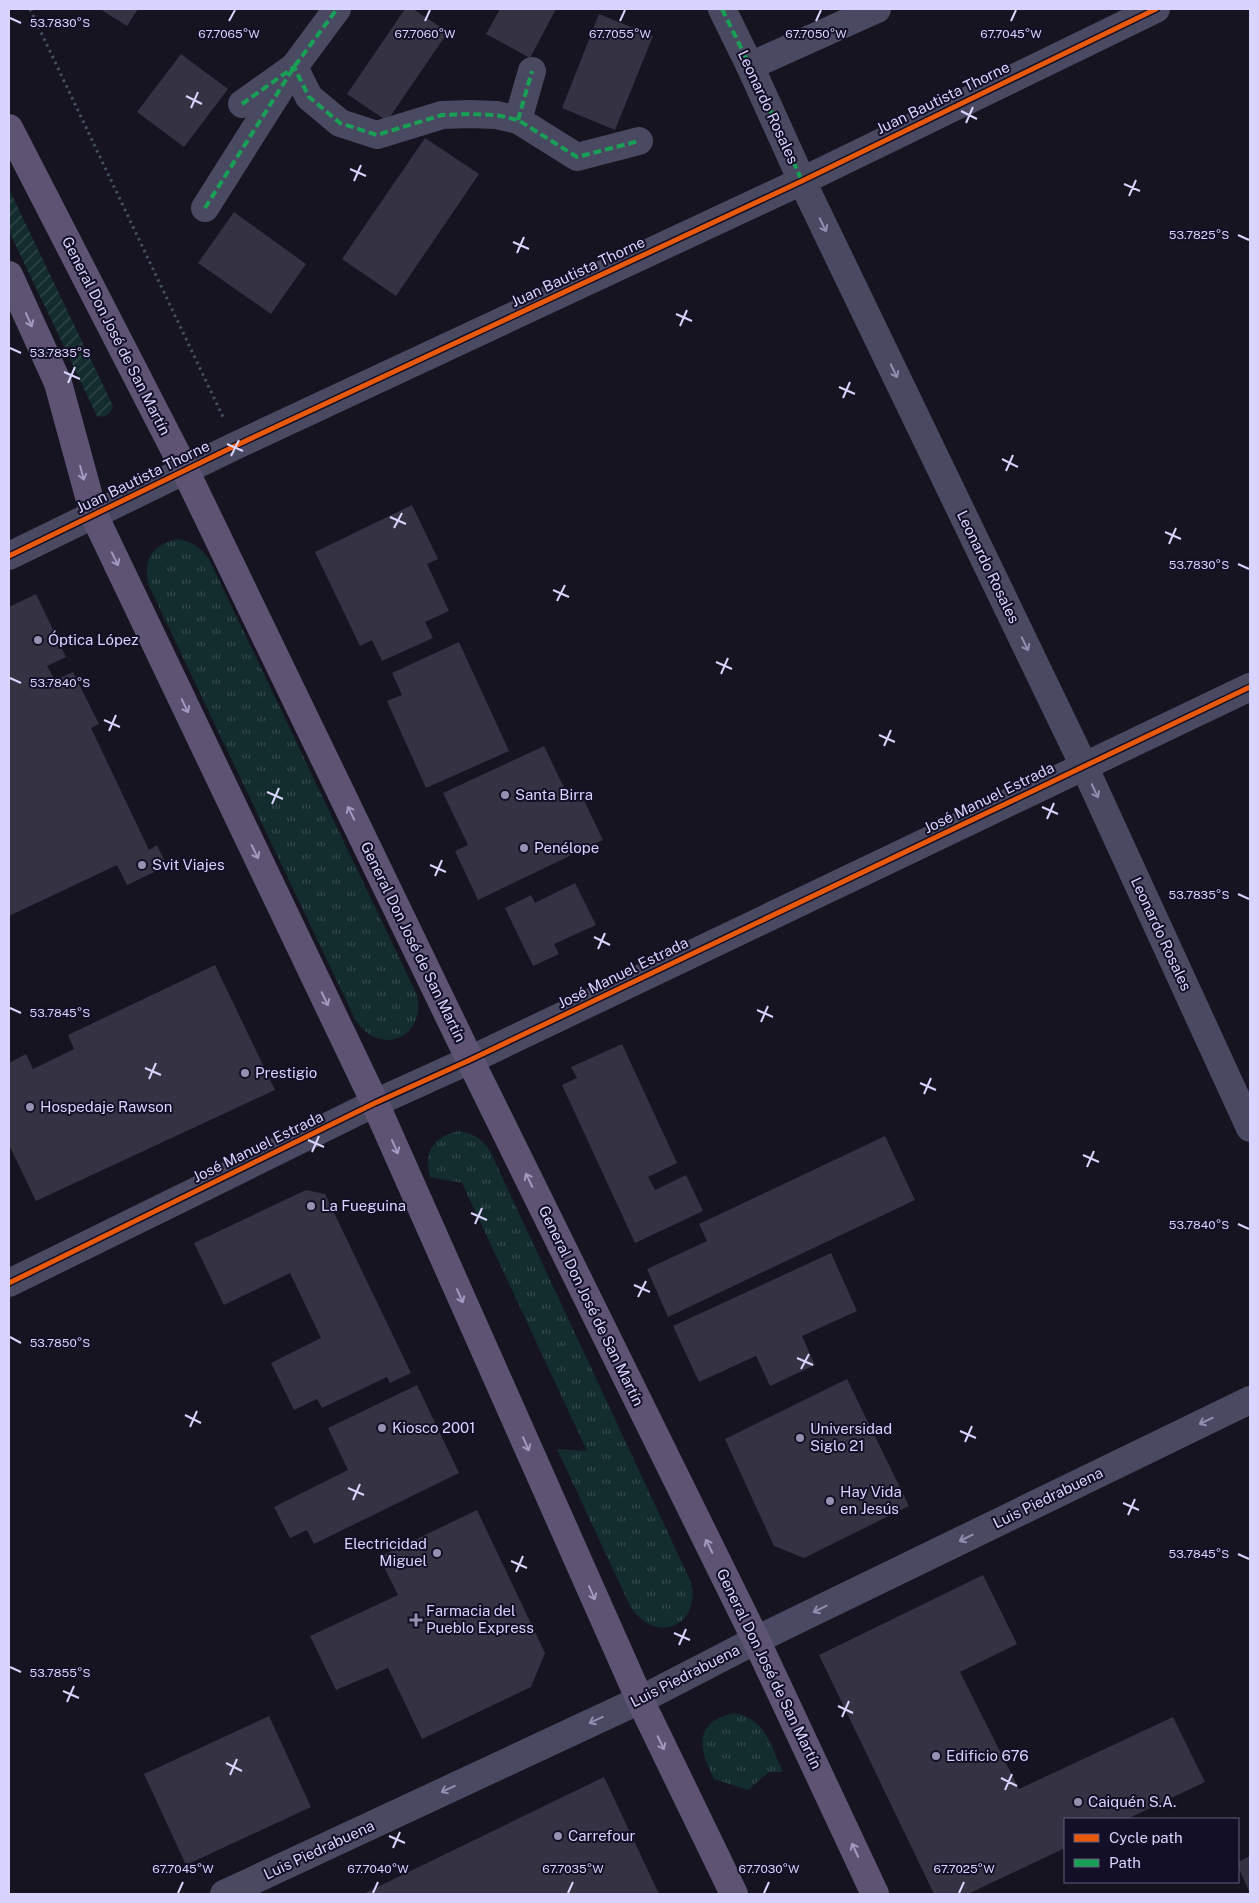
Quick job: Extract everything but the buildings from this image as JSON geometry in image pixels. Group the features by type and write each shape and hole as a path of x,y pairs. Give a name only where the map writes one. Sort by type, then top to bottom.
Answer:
{"main road":[{"name":"General Don José de San Martín","path":"9,128 185,470 470,1060 756,1640 875,1894"},
{"path":"9,275 58,383 94,515 375,1103 640,1700 734,1894"}],"street":[{"path":"206,208 294,67 337,9"},
{"name":"Leonardo Rosales","path":"722,9 802,181 1084,766 1250,1128"},
{"path":"750,66 878,9"},
{"name":"Juan Bautista Thorne","path":"9,556 185,470 802,181 1156,9"},
{"path":"242,104 294,67"},
{"path":"294,67 309,97 340,123 377,135 442,115 470,114 496,115 518,120 577,157 639,141"},
{"path":"518,120 532,71"},
{"name":"José Manuel Estrada","path":"9,1283 375,1103 470,1060 1250,687"},
{"name":"Luis Piedrabuena","path":"224,1894 640,1700 756,1640 1250,1400"}],"path":[{"path":"30,9 237,446"}],"green space":[{"path":"9,189 113,406 111,411 105,416 97,416 9,231"},
{"path":"178,539 196,546 209,559 417,995 418,1010 415,1022 408,1032 399,1038 389,1040 377,1038 366,1032 356,1021 149,586 147,568 151,555 162,545"},
{"path":"459,1131 477,1137 490,1151 691,1582 692,1597 690,1610 683,1619 674,1625 664,1628 653,1626 641,1619 631,1608 557,1449 587,1451 462,1183 430,1177 428,1160 432,1146 443,1137"},
{"path":"734,1713 745,1716 761,1727 783,1772 769,1772 748,1790 714,1779 703,1748 705,1730 711,1723 720,1717"}],"marked path":[{"path":"205,208 294,67 337,9"},
{"path":"722,9 802,181"},
{"path":"242,104 294,67 309,97 340,123 377,135 442,115 470,114 496,115 518,120 577,157 639,141"},
{"path":"518,120 532,71"}],"cycle path":[{"path":"9,556 237,445 802,181 1156,9"},
{"path":"9,1283 375,1103 470,1060 1250,687"}],"place":[{"name":"Óptica López","path":"38,640"},
{"name":"Santa Birra","path":"505,795"},
{"name":"Penélope","path":"524,848"},
{"name":"Svit Viajes","path":"142,865"},
{"name":"Prestigio","path":"245,1073"},
{"name":"Hospedaje Rawson","path":"30,1107"},
{"name":"La Fueguina","path":"311,1206"},
{"name":"Kiosco 2001","path":"382,1428"},
{"name":"Universidad Siglo 21","path":"800,1438"},
{"name":"Hay Vida en Jesús","path":"830,1501"},
{"name":"Electricidad Miguel","path":"437,1553"},
{"name":"Farmacia del Pueblo Express","path":"416,1620"},
{"name":"Edificio 676","path":"936,1756"},
{"name":"Caiquén S.A.","path":"1078,1802"},
{"name":"Carrefour","path":"558,1836"}]}
